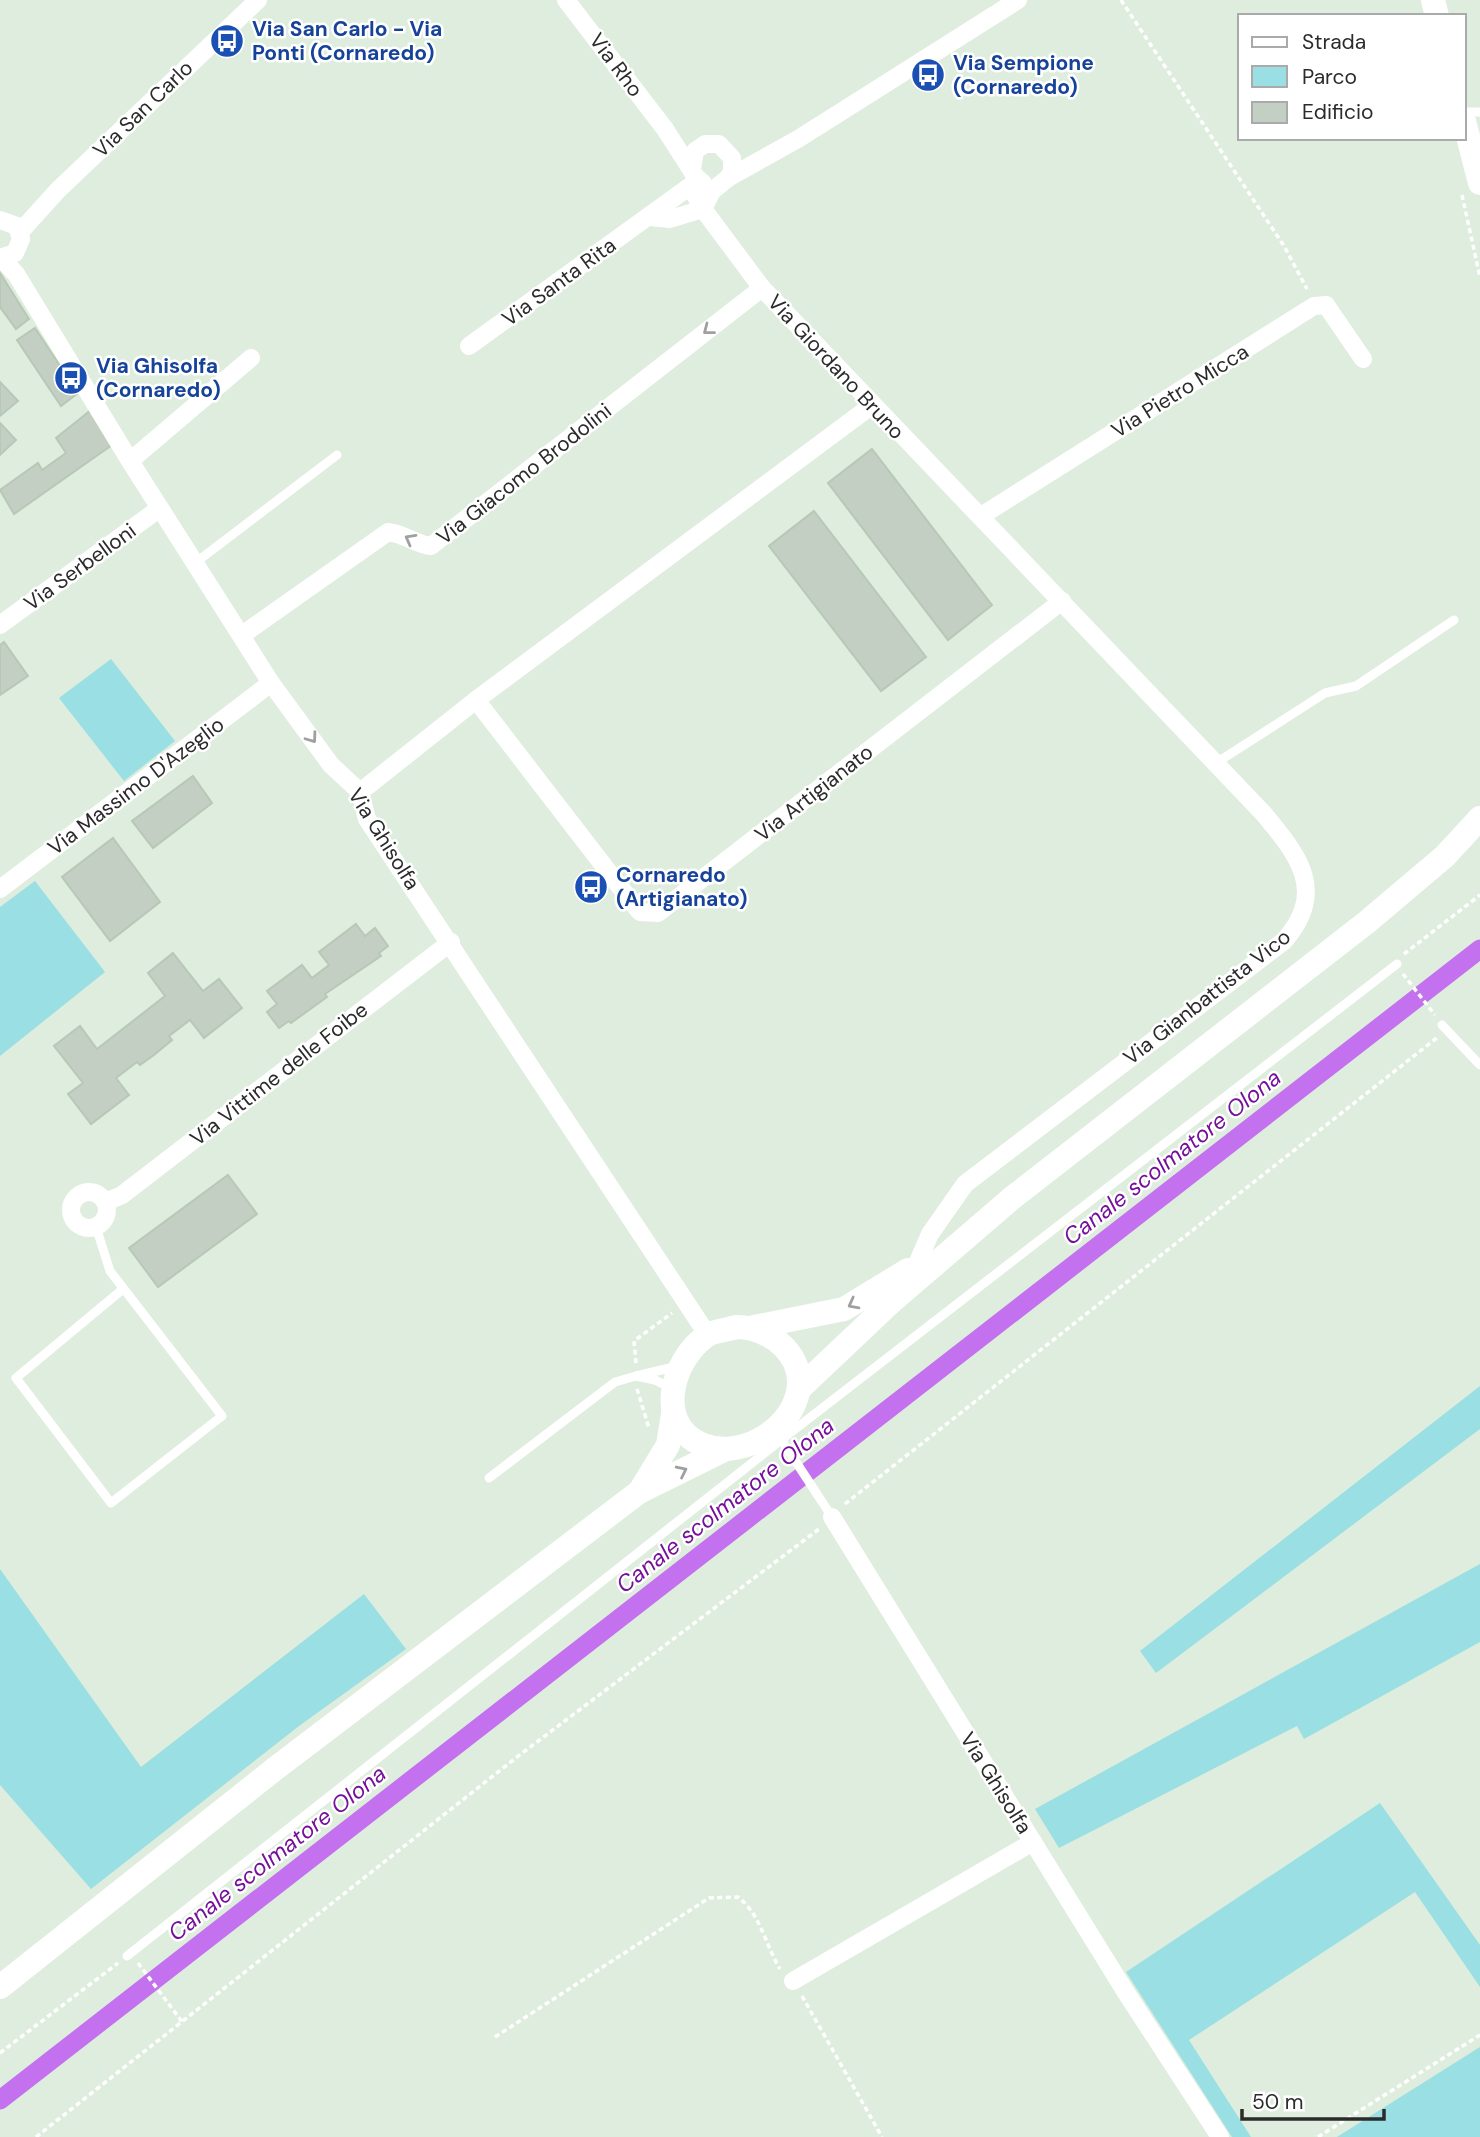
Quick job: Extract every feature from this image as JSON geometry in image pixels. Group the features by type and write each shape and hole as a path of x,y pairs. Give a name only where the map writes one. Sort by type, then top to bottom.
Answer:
{"main road":[{"path":"1466,140 1471,186"},
{"path":"799,1389 890,1303 1012,1198 1367,922 1445,856 1480,818"},
{"path":"639,1492 668,1445 682,1358 707,1334 844,1309 917,1264 1012,1198"},
{"path":"0,1987 276,1768 639,1492 724,1450 778,1434 794,1405 799,1389 796,1369 789,1352 777,1339 754,1327"},
{"path":"673,1402 685,1433 702,1445 724,1450"}],"street":[{"name":"Via San Carlo","path":"20,232 58,190 258,0"},
{"name":"Via Rho","path":"566,0 665,129 693,177"},
{"path":"650,217 670,219 703,209 712,191 724,181 781,149 1018,0"},
{"name":"Via Rho","path":"665,129 689,144 701,146"},
{"path":"719,144 731,155 733,165 724,181 707,184 693,177 692,158 701,146 719,144"},
{"path":"731,155 753,155 781,149"},
{"name":"Via Giordano Bruno","path":"693,177 694,193 703,209 762,288 871,406 981,516"},
{"name":"Via Santa Rita","path":"469,346 650,217 693,177"},
{"name":"Via San Carlo","path":"2,219 58,190"},
{"path":"2,219 14,224 20,232 20,246 5,257"},
{"name":"Via Ghisolfa","path":"5,257 271,683 331,765 360,792 367,819 451,942 707,1334"},
{"name":"Via Giacomo Brodolini","path":"242,635 388,532 401,533 416,544 431,546 762,288"},
{"path":"1314,306 1326,305 1363,359"},
{"name":"Via Pietro Micca","path":"981,516 1314,306"},
{"path":"130,461 251,359"},
{"path":"360,792 476,700 871,406"},
{"name":"Via Serbelloni","path":"0,625 160,508"},
{"name":"Via Gianbattista Vico","path":"917,1264 930,1234 965,1184 1284,941 1299,923 1306,900 1304,875 1296,852 1216,763 981,516"},
{"name":"Via Artigianato","path":"476,700 634,905 640,912 649,914 668,905 1062,601"},
{"name":"Via Massimo D'Azeglio","path":"0,889 271,683"},
{"name":"Via Vittime delle Foibe","path":"106,1202 122,1195 451,942"},
{"path":"86,1192 97,1194 106,1202 107,1214 96,1227 79,1225 72,1216 72,1204 86,1192"},
{"name":"Via Ghisolfa","path":"832,1517 1220,2137"},
{"path":"793,1981 1033,1842"}],"lane":[{"path":"195,562 338,455"},
{"path":"1216,763 1325,693 1356,686 1454,620"},
{"path":"127,1956 765,1456 778,1434 1396,964"},
{"path":"1441,1025 1480,1065"},
{"path":"96,1227 110,1271 222,1416 111,1503 16,1378 123,1289"},
{"path":"488,1478 615,1382 680,1365"},
{"path":"636,1376 655,1380 673,1402"},
{"name":"Via Ghisolfa","path":"778,1434 832,1517"}],"path":[{"path":"1121,0 1284,246 1314,306"},
{"path":"1471,186 1480,277"},
{"path":"36,2137 517,1757 832,1517 856,1493 1440,1035 1441,1025 1396,964 1398,958 1480,895"},
{"path":"495,2037 696,1906 723,1895 738,1897 755,1914 778,1966 793,1981 883,2137"},
{"path":"0,2053 127,1956"},
{"path":"137,1961 183,2023"},
{"path":"1318,2137 1480,2035"}],"green space":[{"path":"111,659 175,741 124,781 59,698"},
{"path":"35,881 105,972 0,1056 0,907"},
{"path":"1480,1386 1480,1429 1156,1673 1140,1651"},
{"path":"1480,1564 1480,1642 1304,1739 1297,1726 1059,1848 1035,1809"},
{"path":"0,1569 141,1767 364,1594 406,1649 299,1726 91,1889 0,1785"},
{"path":"1380,1803 1480,1945 1480,1987 1415,1892 1189,2040 1251,2137 1232,2137 1126,1972"},
{"path":"1480,2047 1480,2137 1337,2137"}],"building":[{"path":"0,273 29,319 16,329 0,307"},
{"path":"35,328 78,393 61,406 17,340"},
{"path":"0,382 18,401 0,416"},
{"path":"91,410 112,445 14,514 0,490 38,463 42,470 66,453 56,438"},
{"path":"0,423 16,440 0,455"},
{"path":"872,449 992,605 948,640 828,483"},
{"path":"814,511 926,657 881,691 769,546"},
{"path":"4,642 28,676 0,695 0,645"},
{"path":"193,776 212,803 153,848 132,821"},
{"path":"113,838 160,902 110,941 62,877"},
{"path":"356,924 365,936 375,928 388,946 379,953 381,956 325,994 327,997 291,1023 289,1021 279,1028 267,1012 277,1004 267,991 302,965 312,978 329,965 319,952"},
{"path":"173,953 203,991 219,979 242,1008 204,1038 190,1020 169,1036 172,1040 154,1055 140,1065 137,1062 116,1078 129,1095 91,1124 68,1094 83,1083 54,1046 80,1026 97,1049 165,996 148,973"},
{"path":"228,1175 257,1214 158,1287 129,1248"}],"waterway":[{"name":"Canale scolmatore Olona","path":"0,2100 1480,949"}],"place":[{"name":"Via San Carlo - Via Ponti (Cornaredo)","path":"227,41"},
{"name":"Via Sempione (Cornaredo)","path":"928,75"},
{"name":"Via Ghisolfa (Cornaredo)","path":"71,378"},
{"name":"Cornaredo (Artigianato)","path":"591,887"}]}
